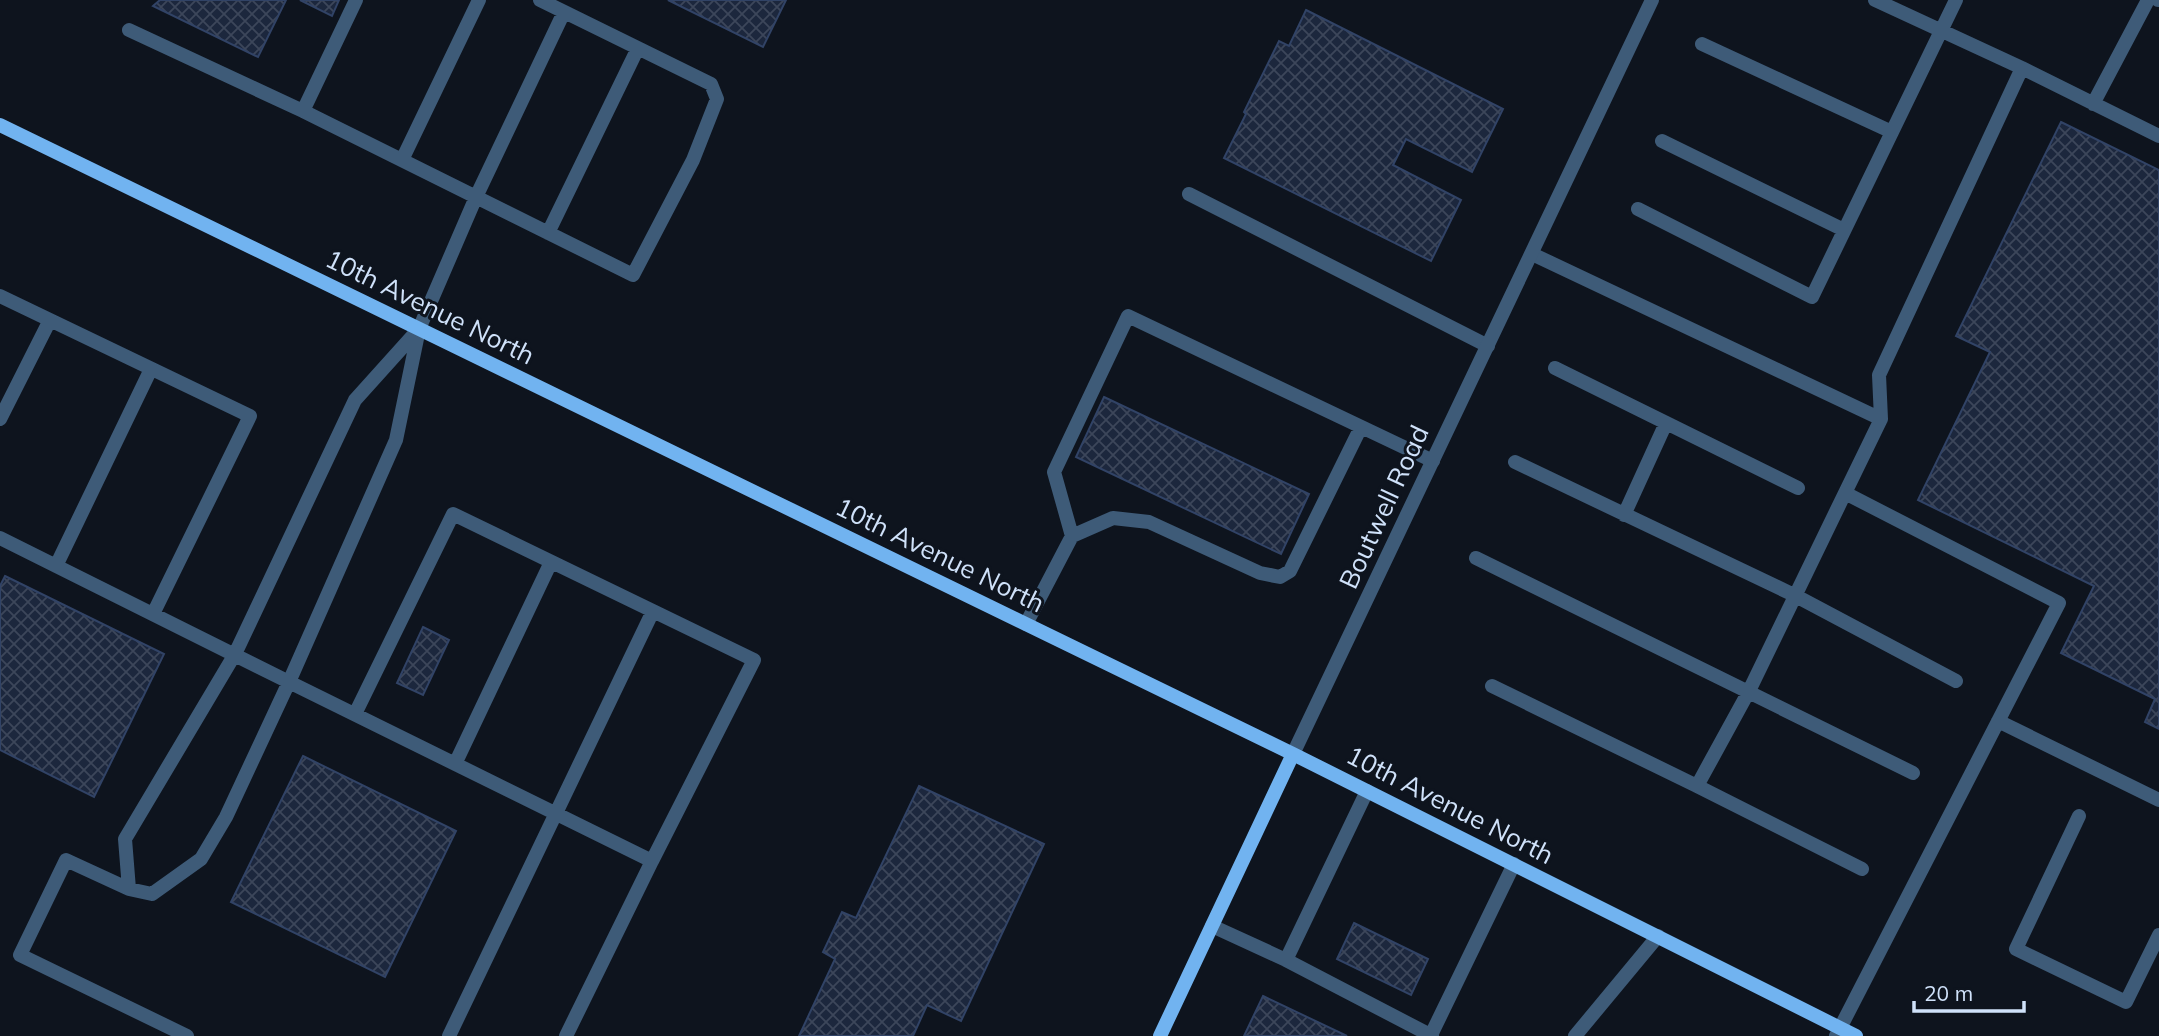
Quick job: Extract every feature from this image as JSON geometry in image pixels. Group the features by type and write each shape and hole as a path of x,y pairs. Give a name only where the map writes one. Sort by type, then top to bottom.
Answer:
{"street":[{"path":"303,111 356,0"},
{"path":"402,160 479,0"},
{"path":"129,30 303,111 633,275 693,160 717,99 711,84 540,0"},
{"name":"Boutwell Road","path":"1160,1036 1652,0"},
{"path":"1875,0 2022,68 2159,136"},
{"path":"1638,209 1812,297 1956,0"},
{"path":"2093,104 2148,0"},
{"path":"187,1036 20,955 66,860 129,889 152,894 201,859 226,817 396,440 419,329 476,197 564,12"},
{"path":"1702,44 1892,132"},
{"path":"548,233 638,48"},
{"path":"1697,786 1749,691 1881,419 1879,375 2022,68"},
{"name":"10th Avenue North","path":"0,125 1293,754 1658,936 1838,1032 1856,1036"},
{"path":"1662,141 1844,230"},
{"path":"1189,194 1488,346"},
{"path":"1532,254 1881,419"},
{"path":"0,296 250,416 153,614"},
{"path":"1072,536 1054,472 1128,316 1433,461"},
{"path":"0,419 50,320"},
{"path":"129,889 125,839 234,654 355,400 419,329"},
{"path":"1555,368 1798,488"},
{"path":"56,566 151,369"},
{"path":"1624,515 1666,422"},
{"path":"1026,624 1072,536 1113,518 1149,522 1260,573 1280,577 1290,571 1361,427"},
{"path":"1516,462 1794,595 1956,681"},
{"path":"1838,1032 2059,603 1845,493"},
{"path":"355,714 453,514 754,660 566,1036"},
{"path":"0,538 652,861"},
{"path":"1476,558 1913,773"},
{"path":"455,764 551,562"},
{"path":"449,1036 653,611"},
{"path":"1492,686 1862,869"},
{"path":"1998,721 2159,800"},
{"path":"1286,960 1367,791"},
{"path":"2079,816 2016,950 2126,1002 2159,935"},
{"path":"1212,926 1286,960 1431,1035 1514,864"},
{"path":"1575,1036 1658,936"}],"building":[{"path":"160,0 286,0 258,57 153,6"},
{"path":"300,0 339,0 332,16"},
{"path":"668,0 786,0 763,47"},
{"path":"1306,10 1503,109 1472,172 1406,139 1393,165 1461,200 1431,261 1224,158 1279,41 1289,46"},
{"path":"2061,122 2159,170 2159,729 2145,722 2155,699 2061,653 2094,586 1918,500 1990,352 1956,336"},
{"path":"1104,397 1309,494 1281,554 1076,457"},
{"path":"5,576 164,654 94,797 0,750 0,586"},
{"path":"423,627 449,640 423,695 397,683"},
{"path":"303,756 456,831 385,977 231,902"},
{"path":"919,786 1044,844 961,1021 927,1005 913,1036 799,1036 835,959 823,952 842,912 856,918"},
{"path":"1354,923 1428,959 1411,995 1337,959"},
{"path":"1263,996 1347,1036 1244,1036"}]}
